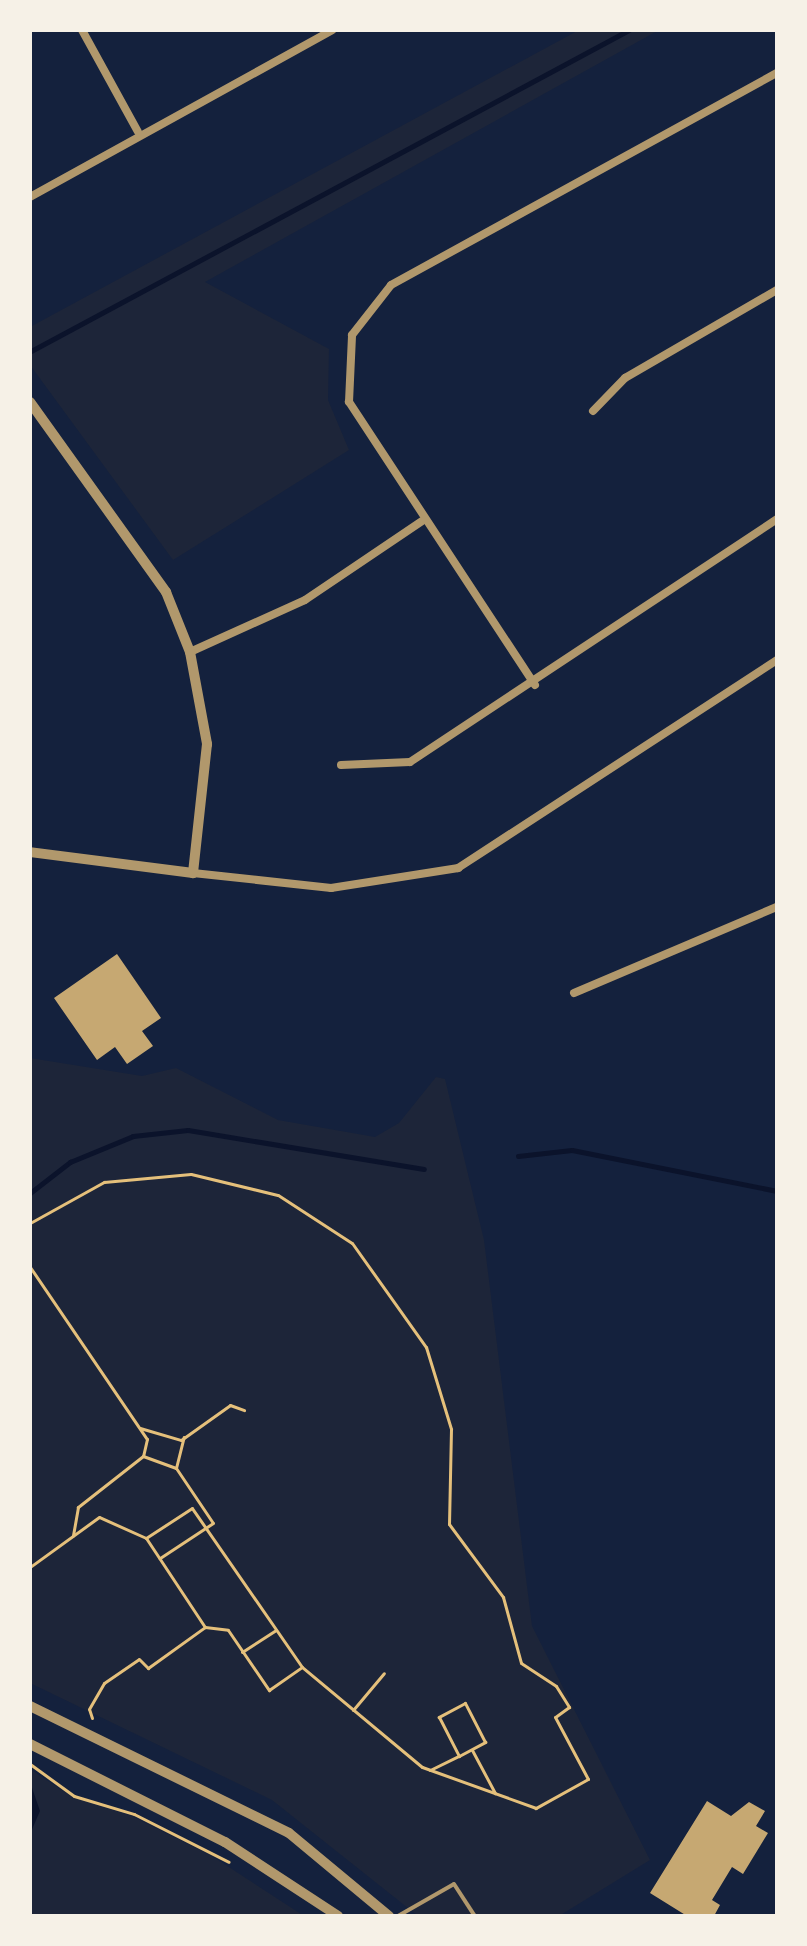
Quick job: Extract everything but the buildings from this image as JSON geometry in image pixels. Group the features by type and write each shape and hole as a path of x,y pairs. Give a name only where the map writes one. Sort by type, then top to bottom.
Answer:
{"street":[{"path":"82,30 138,132"},
{"path":"30,197 138,132 332,30"},
{"path":"535,685 422,521 349,402 352,335 391,285 777,73"},
{"path":"593,411 625,378 777,290"},
{"path":"30,402 149,561 190,652 207,744 193,873"},
{"path":"341,765 410,762 535,685 777,519"},
{"path":"190,652 305,600 422,521"},
{"path":"30,852 331,888 458,868 777,660"},
{"path":"574,993 777,907"},
{"path":"30,1706 289,1833 389,1916"},
{"path":"30,1744 225,1842 338,1916"}],"lane":[{"path":"398,1916 454,1884 475,1916"}],"path":[{"path":"30,1223 104,1182 191,1174 278,1195 352,1243 426,1347 451,1429 449,1524 503,1597 521,1663 556,1686 569,1707 555,1717 588,1779 536,1808 430,1770 302,1667 192,1508 146,1538"},
{"path":"30,1267 140,1428 143,1456"},
{"path":"176,1468 184,1437 230,1405 244,1410"},
{"path":"140,1428 184,1437"},
{"path":"143,1456 176,1468 213,1523 160,1558"},
{"path":"73,1536 78,1507 143,1456"},
{"path":"30,1567 99,1517 146,1538 205,1627"},
{"path":"92,1718 89,1709 104,1683 139,1659 148,1668 205,1627 228,1630 269,1690 302,1667"},
{"path":"242,1652 276,1630"},
{"path":"353,1710 384,1673"},
{"path":"430,1770 459,1756 485,1742 465,1703 439,1717 459,1756"},
{"path":"472,1749 495,1793"},
{"path":"30,1764 74,1796 134,1814 236,1866"}],"shaded area":[{"path":"579,30 659,30 205,282 329,349 328,400 349,450 173,560 30,365 30,327"},
{"path":"30,1058 142,1076 176,1068 278,1120 375,1137 399,1123 436,1077 445,1079 484,1240 532,1626 650,1860 559,1916 418,1916 272,1800 30,1683"},
{"path":"30,1769 74,1798 132,1816 212,1856 304,1916 30,1916"},
{"path":"30,1782 40,1811 30,1834"}],"waterway":[{"path":"31,351 629,30"},
{"path":"30,1193 70,1162 133,1136 188,1130 424,1169"},
{"path":"518,1156 572,1150 777,1191"}]}
